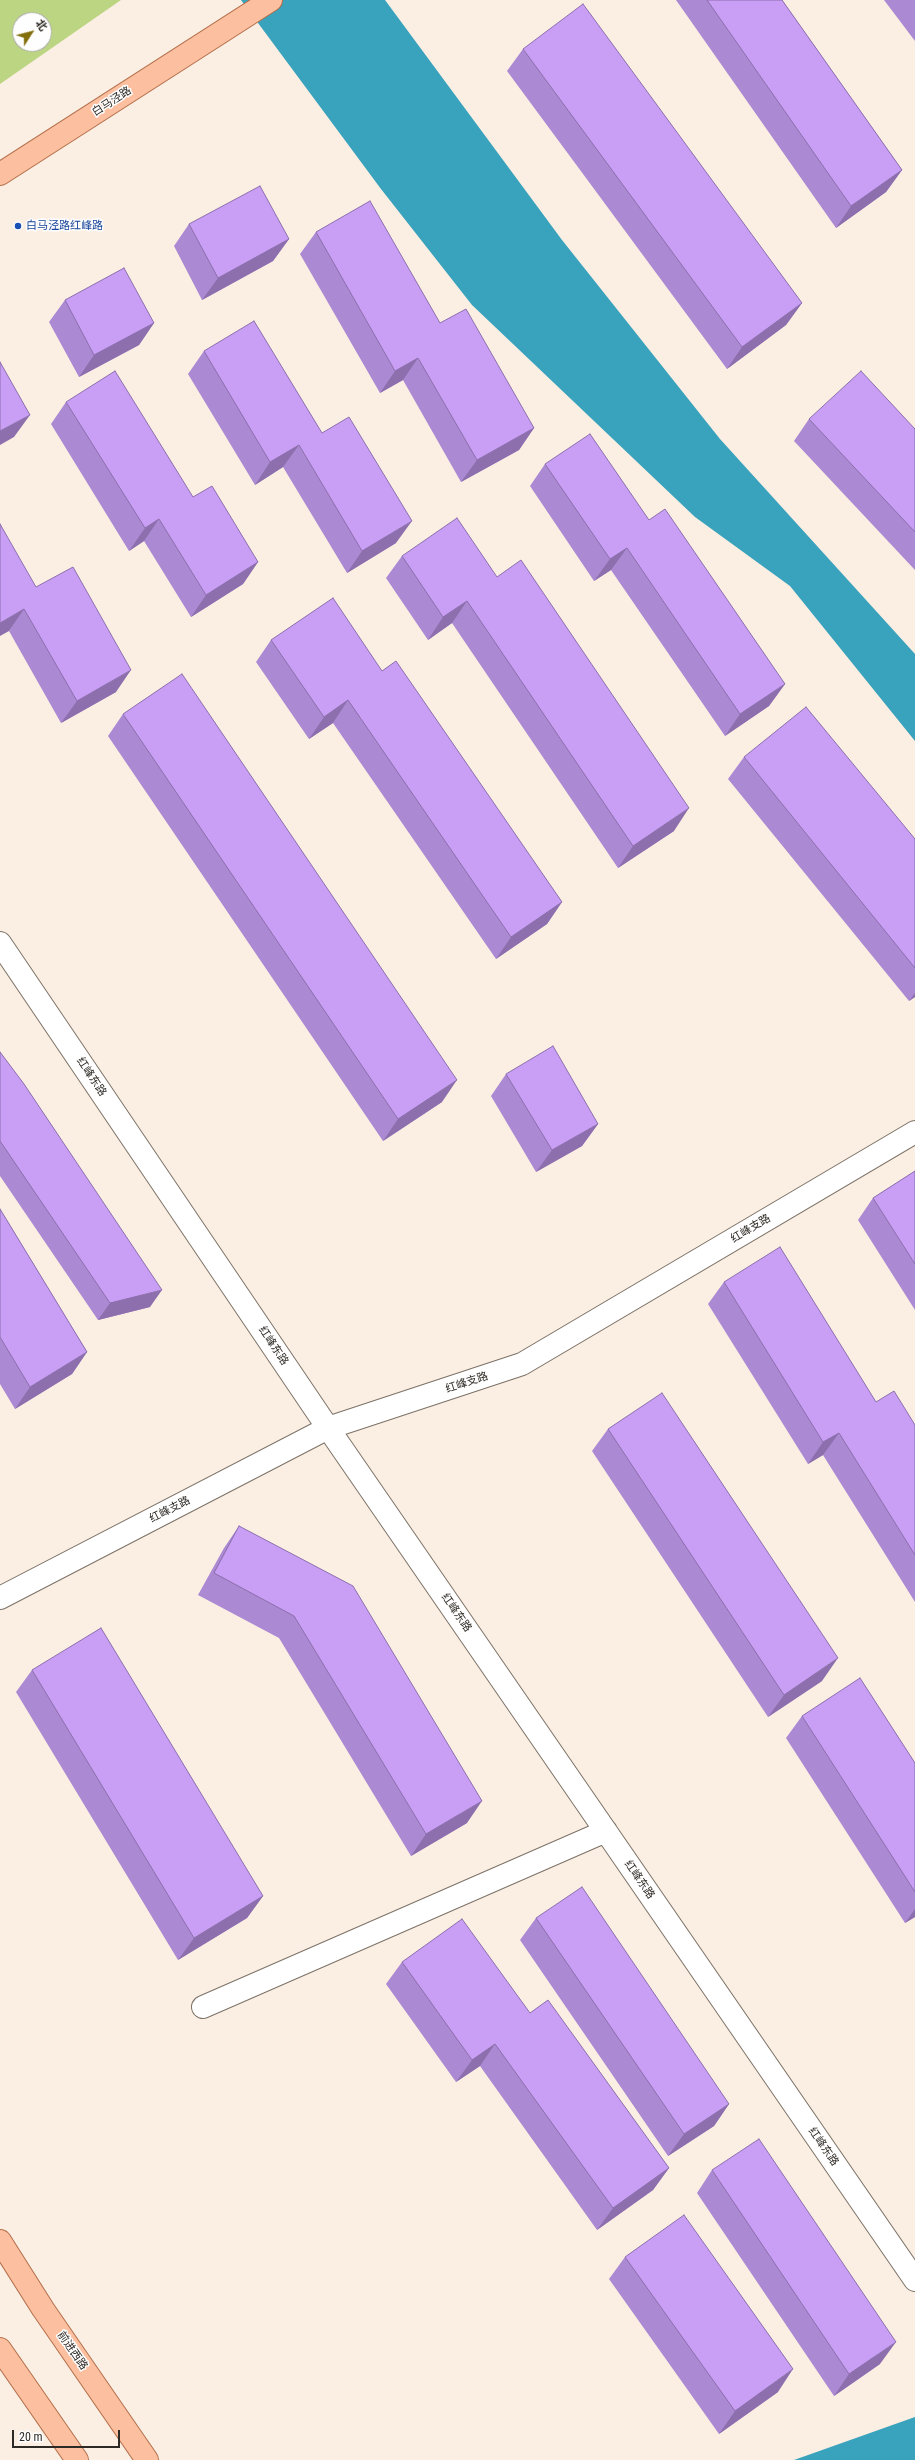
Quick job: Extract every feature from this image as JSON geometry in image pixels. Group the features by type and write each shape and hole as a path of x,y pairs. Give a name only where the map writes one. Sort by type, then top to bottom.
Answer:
{"main road":[{"name":"白马泾路","path":"0,174 271,0"},
{"name":"前进西路","path":"0,2241 43,2309 147,2460"},
{"path":"0,2349 77,2460"}],"street":[{"name":"红峰东路","path":"0,943 328,1428 915,2280"},
{"name":"红峰支路","path":"0,1598 328,1428 522,1364 915,1132"},
{"path":"203,2007 606,1831"}],"green space":[{"path":"0,0 121,0 52,48 52,12 12,12 12,52 46,52 0,84"}],"water":[{"path":"241,0 385,0 562,240 720,439 915,654 915,741 790,586 695,517 472,305 381,189"},
{"path":"915,2417 915,2460 794,2460"}],"building":[{"path":"707,0 782,0 902,170 851,206"},
{"path":"583,4 802,303 742,347 523,49"},
{"path":"260,186 289,239 218,278 189,224"},
{"path":"370,201 440,323 466,309 534,428 477,460 418,358 395,371 316,232"},
{"path":"124,268 154,323 94,355 65,300"},
{"path":"254,321 322,433 349,417 412,521 362,551 299,445 270,462 204,351"},
{"path":"0,362 30,415 0,431"},
{"path":"115,371 193,497 212,486 258,562 206,595 159,519 145,528 66,402"},
{"path":"861,371 915,429 915,532 809,419"},
{"path":"590,434 649,520 665,509 785,684 740,714 627,548 610,559 545,464"},
{"path":"457,518 497,577 521,560 689,808 633,846 467,601 443,617 402,556"},
{"path":"0,524 36,587 73,567 131,670 77,701 24,609 0,623"},
{"path":"333,598 382,671 396,661 562,902 511,937 348,700 324,717 271,640"},
{"path":"182,674 457,1080 398,1119 123,714"},
{"path":"806,707 915,839 915,968 744,757"},
{"path":"553,1046 598,1124 552,1150 506,1074"},
{"path":"0,1052 24,1084 162,1290 110,1303 0,1141"},
{"path":"915,1171 915,1264 873,1198"},
{"path":"0,1209 87,1352 30,1387 0,1337"},
{"path":"780,1247 876,1402 894,1391 915,1425 915,1555 839,1433 823,1442 724,1282"},
{"path":"662,1393 838,1658 784,1695 608,1429"},
{"path":"239,1526 353,1586 482,1801 426,1834 294,1616 214,1573"},
{"path":"101,1628 263,1896 194,1938 32,1670"},
{"path":"860,1678 915,1763 915,1892 802,1716"},
{"path":"582,1887 729,2104 684,2134 536,1918"},
{"path":"462,1919 530,2013 548,2000 669,2168 613,2208 495,2044 472,2060 402,1962"},
{"path":"759,2139 896,2342 849,2374 712,2170"},
{"path":"684,2215 793,2369 735,2411 625,2257"}],"place":[{"name":"白马泾路红峰路","path":"18,226"}]}
